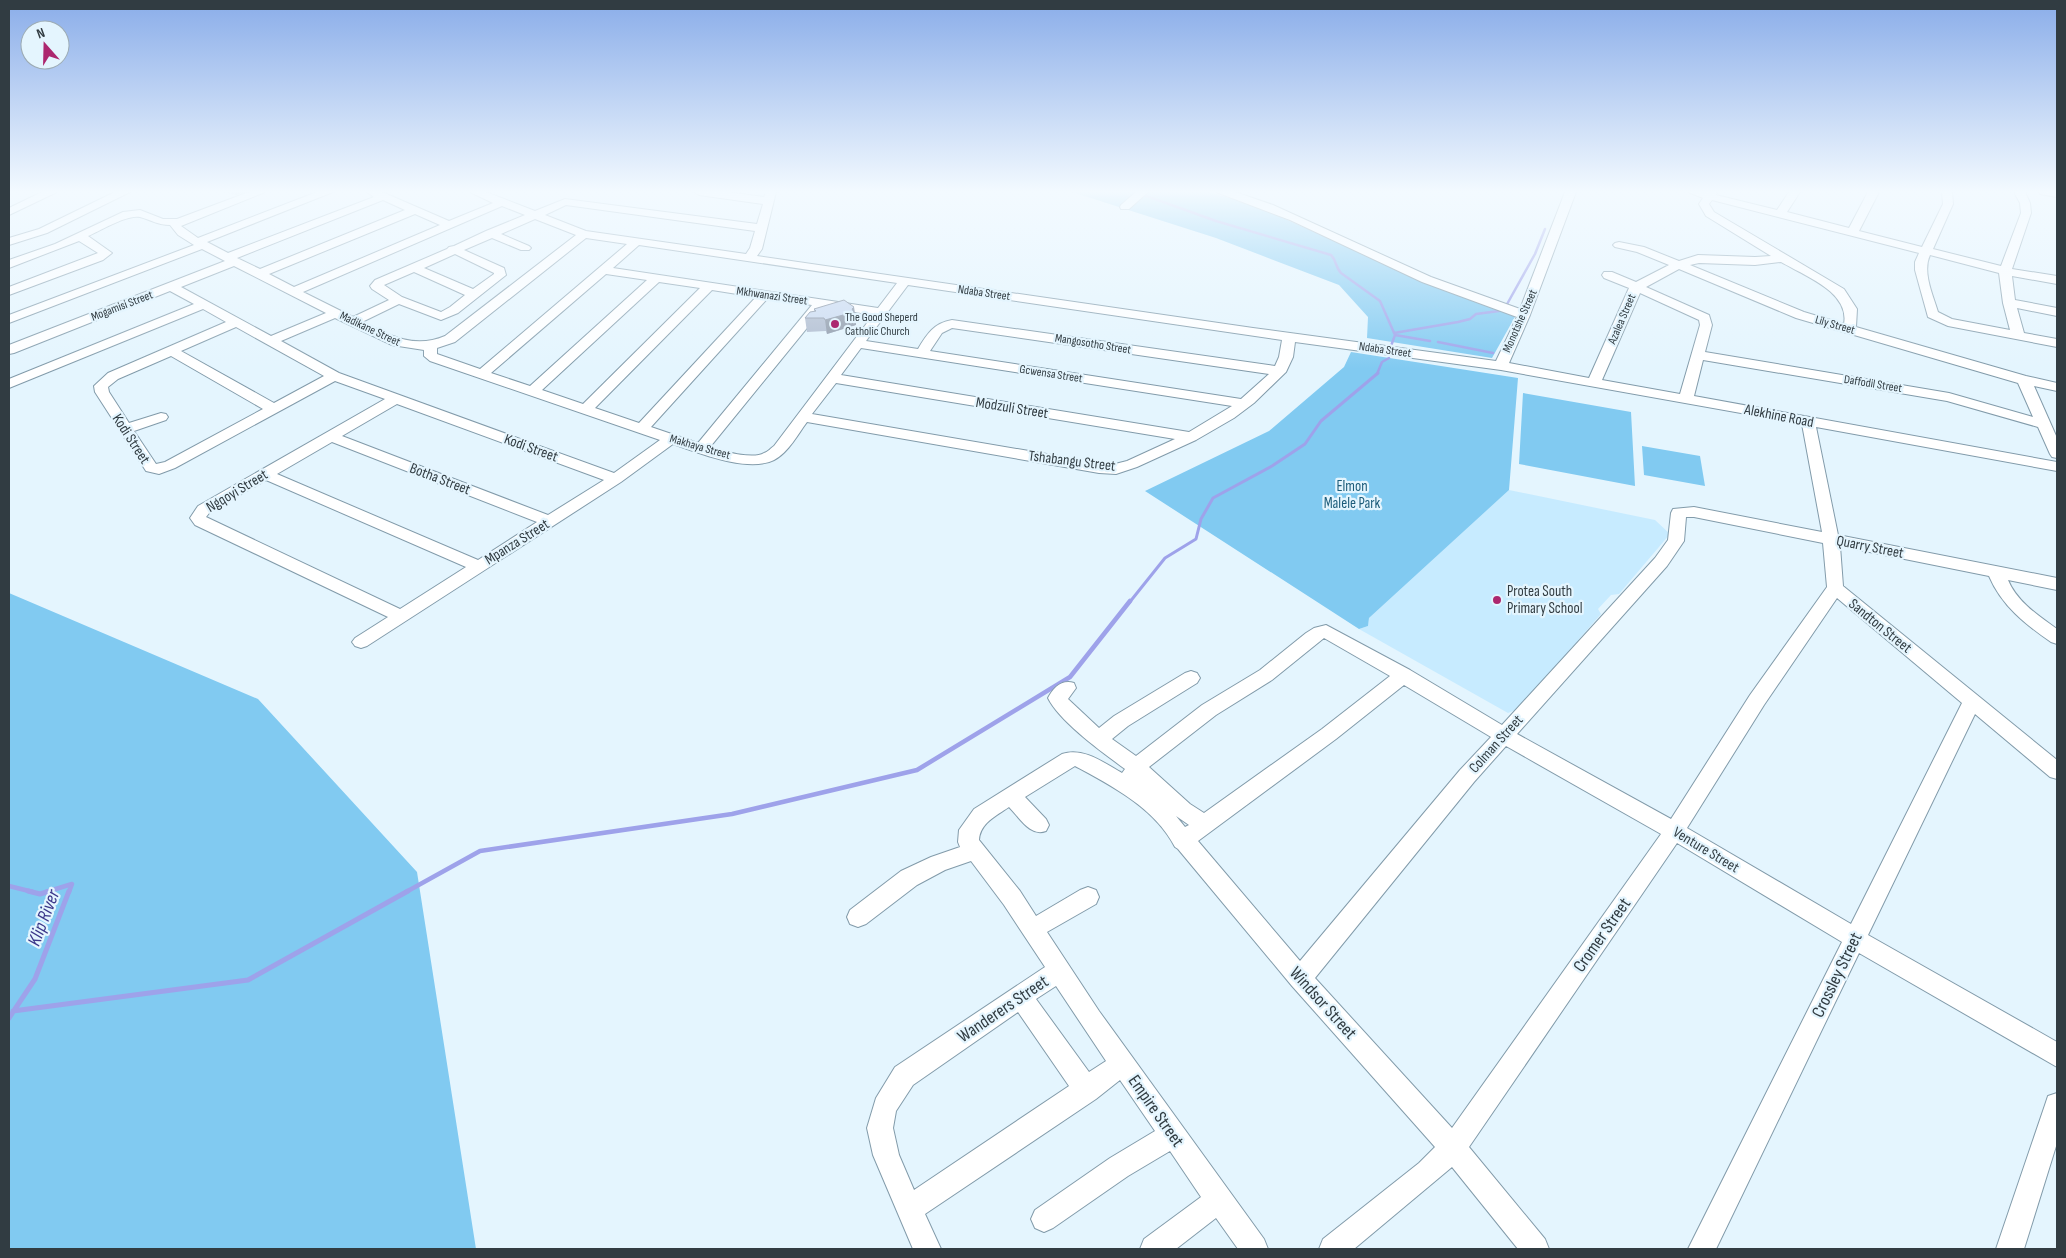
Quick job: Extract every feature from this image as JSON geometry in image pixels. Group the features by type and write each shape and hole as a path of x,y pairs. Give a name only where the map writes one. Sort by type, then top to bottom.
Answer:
{"street":[{"path":"9,264 46,251"},
{"path":"9,291 106,254 105,251"},
{"path":"9,320 181,251"},
{"name":"Madikane Street","path":"215,251 352,322 396,343 412,347 430,346 450,339 563,251"},
{"name":"Mogamisi Street","path":"15,348 172,286 250,251"},
{"path":"259,274 316,251"},
{"path":"294,291 389,251"},
{"path":"449,251 376,285 398,300 440,316 454,310 500,275 500,271 457,251"},
{"path":"482,374 626,251"},
{"name":"Ndaba Street","path":"693,251 1501,366"},
{"path":"748,259 755,251"},
{"path":"1362,251 1462,294 1524,315"},
{"name":"Monotshe Street","path":"1501,366 1524,315 1549,251"},
{"name":"Lily Street","path":"1644,251 1800,315 2024,380 2057,387"},
{"path":"1772,251 1840,292 1853,317 1849,330"},
{"path":"2057,280 2005,271 1926,251 1921,270 1930,310 1934,316 1948,322 2057,343"},
{"path":"2012,251 2005,271 2009,303 2018,336"},
{"name":"Azalea Street","path":"1594,383 1636,287 1678,265 1698,259 1755,261 1784,258"},
{"path":"413,267 474,294"},
{"name":"Mkhwanazi Street","path":"604,270 880,312"},
{"path":"1608,275 1690,310 1704,318 1706,325 1686,399"},
{"path":"532,392 655,279"},
{"name":"Makhaya Street","path":"430,346 433,357 670,439 737,458 763,459 777,452 905,281"},
{"name":"Kodi Street","path":"172,286 334,376 616,479"},
{"path":"585,410 709,286"},
{"path":"641,429 764,295"},
{"path":"352,322 398,300"},
{"path":"701,448 788,345 820,303"},
{"path":"2009,303 2057,312"},
{"path":"9,384 204,304"},
{"path":"271,341 336,313"},
{"name":"Kodi Street","path":"236,322 113,376 101,386 102,392 150,468 159,469 170,466 272,408 334,376"},
{"name":"Mangosotho Street","path":"922,354 940,326 952,324 1279,371"},
{"name":"Tshabangu Street","path":"803,417 1111,469 1132,464 1191,437 1243,404 1279,371 1286,357 1289,337"},
{"path":"9,338 15,348"},
{"name":"Gcwensa Street","path":"858,344 1243,404"},
{"path":"172,351 272,408"},
{"name":"Daffodil Street","path":"1699,355 1949,397 2045,425"},
{"name":"Alekhine Road","path":"1501,366 2057,466"},
{"name":"Modzuli Street","path":"832,378 1191,437"},
{"path":"2024,380 2057,454"},
{"name":"Ngqoyi Street","path":"396,399 202,510 199,520 401,616"},
{"path":"125,429 161,417"},
{"name":"Sandton Street","path":"1808,421 1831,539 1835,588 2057,771"},
{"name":"Botha Street","path":"330,436 549,522"},
{"name":"Mpanza Street","path":"361,642 616,479 670,439"},
{"path":"265,474 478,566"},
{"name":"Quarry Street","path":"1682,511 2057,584"},
{"name":"Colman Street","path":"1300,978 1467,776 1661,562 1676,541 1677,516 1682,511"},
{"path":"1996,572 2005,593 2011,601 2057,638"},
{"name":"Cromer Street","path":"1333,1249 1428,1172 1453,1148 1674,831 1758,700 1835,588"},
{"name":"Venture Street","path":"1131,776 1209,710 1266,675 1317,633 1328,632 1503,735 1674,831 2057,1055"},
{"path":"1182,841 1404,675"},
{"path":"1099,739 1121,721 1191,678"},
{"path":"1066,688 1057,698 1059,702 1099,739 1131,776 1204,824"},
{"name":"Crossley Street","path":"1702,1249 1972,701"},
{"name":"Windsor Street","path":"1010,795 1072,758 1081,760 1100,772 1131,776 1142,795 1162,814 1182,841 1300,978 1453,1148 1535,1249"},
{"path":"858,917 909,878 938,863 974,851 968,842 973,823 1010,795 1038,825"},
{"name":"Wanderers Street","path":"927,1249 908,1209 883,1142 880,1128 882,1116 890,1098 904,1076 1060,970 1012,898 974,851"},
{"path":"1033,929 1088,897"},
{"name":"Empire Street","path":"1060,970 1123,1064 1254,1249"},
{"path":"1021,997 1087,1090"},
{"path":"908,1209 1123,1064"},
{"path":"2010,1249 2057,1105"},
{"path":"1044,1219 1173,1134"},
{"path":"1154,1249 1219,1200"}],"shaded area":[{"name":"Protea South Primary School","path":"1509,490 1655,520 1670,534 1619,594 1611,595 1598,609 1601,614 1518,709 1508,713 1359,629 1368,626 1369,618"}],"green space":[{"path":"1249,251 1356,251 1444,290 1516,315 1492,358 1367,338 1368,317 1339,285"},
{"name":"Elmon Malele Park","path":"1351,352 1518,378 1509,490 1369,618 1368,626 1359,629 1145,491 1269,431 1344,367"},
{"path":"1523,393 1631,412 1635,486 1519,464"},
{"path":"1642,446 1700,456 1705,486 1644,475"},
{"path":"9,593 258,699 417,872 476,1249 9,1249"}],"building":[{"path":"844,300 854,307 852,309 854,312 825,320 824,318 805,318 810,312 816,311 814,309"}],"waterway":[{"path":"1316,251 1331,255 1341,273 1380,301 1394,333"},
{"path":"1506,306 1536,251"},
{"path":"1394,333 1458,322 1470,319 1476,314 1499,311"},
{"path":"1391,346 1395,335"},
{"path":"1395,335 1430,341"},
{"path":"1438,342 1493,353"},
{"path":"1377,374 1382,362 1389,358"},
{"path":"1129,603 1165,558 1196,539 1201,519 1213,498 1272,466 1305,444 1321,421 1377,374"},
{"path":"406,892 480,851 732,814 917,770 1070,677 1130,601"},
{"name":"Klip River","path":"46,892 72,884 69,892"},
{"name":"Klip River","path":"9,886 33,892"},
{"name":"Klip River","path":"28,891 40,894 50,891"},
{"name":"Klip River","path":"14,1011 35,979 69,891"},
{"path":"14,1011 248,980 408,891"},
{"name":"Klip River","path":"9,1018 14,1011"}],"place":[{"name":"The Good Sheperd Catholic Church","path":"835,324"},
{"name":"Protea South Primary School","path":"1497,600"}]}
